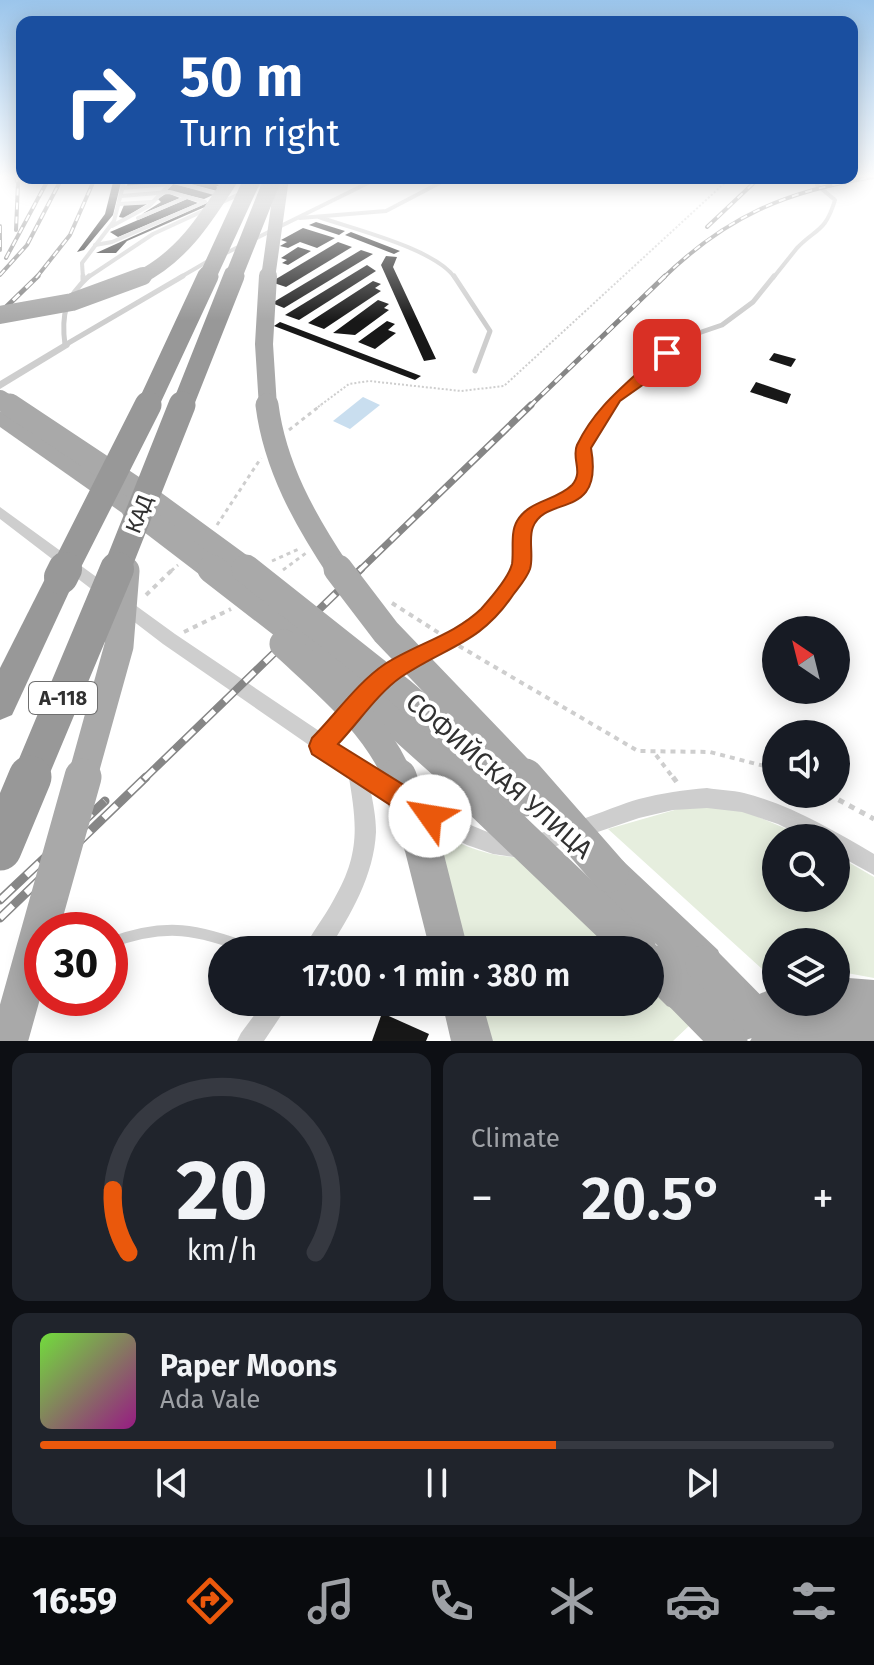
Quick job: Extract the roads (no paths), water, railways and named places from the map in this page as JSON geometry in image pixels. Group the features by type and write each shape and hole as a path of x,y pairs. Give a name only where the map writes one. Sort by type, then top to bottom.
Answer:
{"highway":[{"name":"КАД","path":"0,704 144,414 232,224"},
{"name":"КАД","path":"0,849 256,224"}],"main road":[{"path":"0,315 75,300 147,272 181,249 198,224"},
{"path":"275,224 268,271 263,358 270,422 294,496 323,549 354,590 437,688 562,815 610,874"},
{"name":"СОФИЙСКАЯ УЛИЦА","path":"0,399 176,516 414,701 610,874 780,1041"},
{"name":"СОФИЙСКАЯ УЛИЦА","path":"0,417 164,531 305,641 503,818 624,936"},
{"path":"9,1041 119,646 126,547"},
{"path":"235,589 264,625 356,713 387,753 408,807 445,936"},
{"path":"664,976 729,1041"},
{"path":"850,998 874,1000"},
{"path":"712,1041 728,1027 762,1013"},
{"path":"466,1016 472,1041"},
{"path":"771,1041 801,1031 852,1028 874,1033"}],"street":[{"path":"0,386 65,345"},
{"path":"0,512 129,610 321,746 430,816 499,847 521,848 652,802 698,797 757,806 800,824"},
{"path":"324,936 343,907 359,869 366,830 357,769"},
{"path":"850,851 874,865"},
{"path":"249,1041 268,1016"}],"lane":[{"path":"83,280 82,263 111,224"},
{"path":"110,227 116,224"},
{"path":"110,227 119,224"},
{"path":"95,245 112,242 155,224"},
{"path":"172,224 144,236 83,280 63,308 65,345 195,267 284,224"},
{"path":"337,224 424,255 450,270 490,331 475,371"},
{"path":"401,665 479,624 521,569 521,530 529,517 566,499 585,480 583,448 610,404 647,374 678,340 715,329 737,316 784,268 800,245 817,235 825,224"},
{"path":"321,746 391,671"},
{"path":"128,936 172,926 208,937"}],"water":[{"path":"363,397 380,405 350,429 333,421"}],"railway":[{"path":"16,224 16,230"},
{"path":"6,258 25,224"},
{"path":"0,275 27,245 38,224"},
{"path":"36,278 70,235 75,224"},
{"path":"707,227 711,224"},
{"path":"663,278 687,256 733,224"},
{"path":"0,226 0,250"},
{"path":"529,407 665,276"},
{"path":"0,313 36,278"},
{"path":"359,571 531,405"},
{"path":"144,779 361,569"},
{"path":"0,918 146,777"},
{"path":"0,900 105,801"}]}
